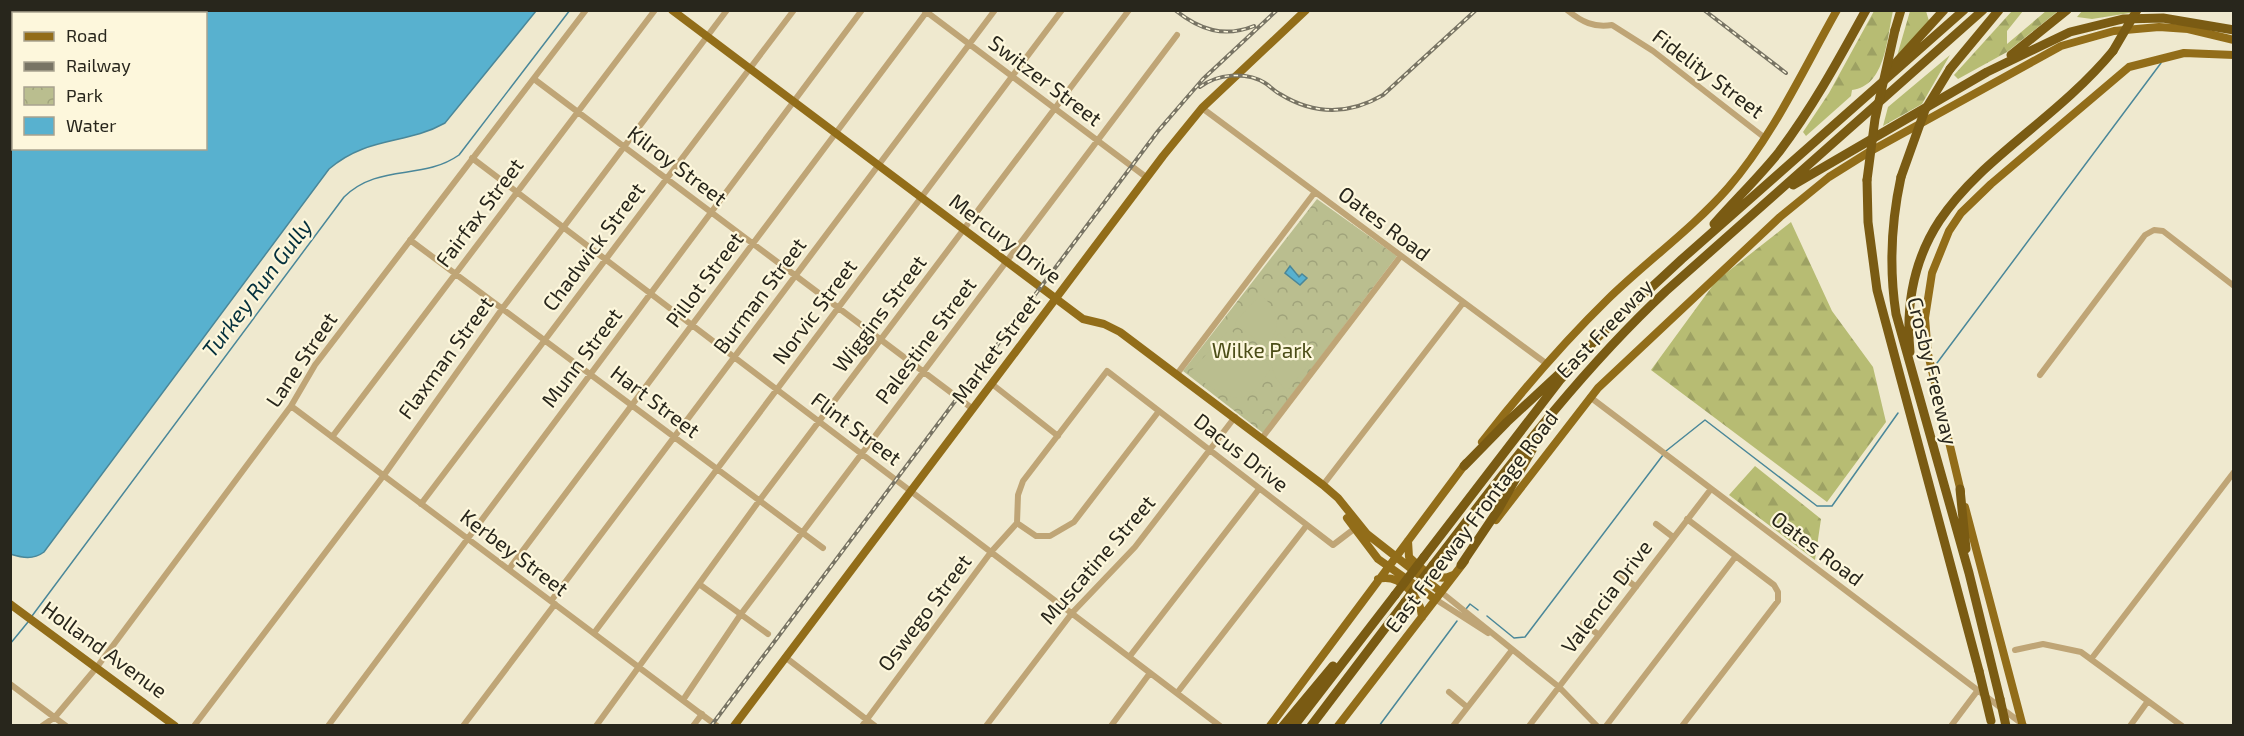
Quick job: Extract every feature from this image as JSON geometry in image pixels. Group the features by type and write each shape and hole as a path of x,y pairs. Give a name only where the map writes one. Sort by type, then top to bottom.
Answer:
{"highway":[{"path":"1682,259 1790,136 1826,82 1866,10"},
{"name":"Crosby Freeway","path":"1899,10 1875,119 1868,180 1868,222 1877,290 1992,723"},
{"path":"1852,109 1944,10"},
{"name":"East Freeway","path":"1294,726 1560,380 1598,338 1682,259 1964,10"},
{"name":"East Freeway","path":"1311,726 1433,565 1572,389 1649,307 1983,10"},
{"name":"Crosby Freeway","path":"1999,10 1950,69 1925,110 1901,177 1892,227 1893,284 1898,325 1969,573 2006,726"},
{"path":"1987,72 2067,10"},
{"path":"1916,393 1908,326 1909,297 1918,261 1938,222 1974,179 2080,88 2113,51 2138,10"},
{"path":"1740,226 1814,171 1987,72 2070,32 2123,19 2163,18 2234,30"},
{"path":"1464,466 1507,422 1598,338"},
{"path":"1461,565 1498,510 1530,452 1572,389"},
{"path":"1960,489 1969,573"},
{"path":"1283,726 1383,610"},
{"path":"1316,726 1360,660"}],"main road":[{"name":"Mercury Drive","path":"672,10 1083,319 1104,324 1120,332 1235,417 1338,498 1367,534 1438,596"},
{"name":"Market Street","path":"734,726 1057,299 1146,177 1202,108 1306,10"},
{"name":"East Freeway Frontage Road","path":"1270,726 1464,466 1547,364 1608,298 1713,204 1765,138 1837,10"},
{"name":"East Freeway Frontage Road","path":"1338,726 1590,397 1780,217 1829,177 1869,152 2061,46 2114,32 2159,27 2187,29 2234,40"},
{"path":"2024,724 1960,489 1928,354 1925,318 1932,273 1949,231 1961,213 1991,184 2129,67 2184,53 2234,55"},
{"name":"Mercury Drive","path":"1323,485 1354,529 1388,567 1438,596"},
{"path":"1408,540 1409,557 1434,578 1442,580 1454,575"},
{"path":"1378,579 1394,580 1414,594 1420,603 1422,616"},
{"name":"Holland Avenue","path":"10,604 175,726"}],"street":[{"name":"Lane Street","path":"42,726 55,717 97,667 291,406 306,377 586,10"},
{"name":"Fairfax Street","path":"332,437 655,10"},
{"name":"Flaxman Street","path":"194,726 384,475 502,309 727,10"},
{"name":"Chadwick Street","path":"422,504 794,10"},
{"name":"Munn Street","path":"328,726 862,10"},
{"name":"Burman Street","path":"463,726 674,437 995,10"},
{"name":"Norvic Street","path":"594,633 1062,10"},
{"name":"Wiggins Street","path":"596,726 759,501 1129,10"},
{"name":"Fidelity Street","path":"1567,10 1580,20 1599,27 1612,25 1653,51 1765,138"},
{"name":"Switzer Street","path":"926,11 1146,177"},
{"name":"Pillot Street","path":"509,569 926,11"},
{"name":"Palestine Street","path":"683,700 741,614 1177,35"},
{"name":"Kilroy Street","path":"534,79 973,409"},
{"name":"Oates Road","path":"1202,108 1547,364"},
{"name":"Flint Street","path":"472,158 1220,726"},
{"path":"1178,374 1316,192"},
{"path":"2040,375 2145,235 2154,230 2163,231 2234,286"},
{"name":"Hart Street","path":"410,240 823,548"},
{"path":"1262,438 1400,257"},
{"path":"1323,485 1463,303"},
{"name":"Dacus Drive","path":"1058,436 1107,371 1333,545 1354,529"},
{"path":"992,384 1058,436 1023,481 1018,495 1017,524 1025,531 1043,536 1055,534 1074,522 1159,411"},
{"name":"Oates Road","path":"1590,397 2024,724"},
{"name":"Kerbey Street","path":"291,406 717,726"},
{"name":"Muscatine Street","path":"987,726 1072,613 1135,547 1235,417"},
{"path":"2092,658 2234,472"},
{"path":"1130,656 1259,489"},
{"name":"Valencia Drive","path":"1529,726 1711,489"},
{"path":"1682,726 1778,600 1774,585 1687,519"},
{"name":"Oswego Street","path":"862,726 991,552 1017,524"},
{"path":"1656,524 1673,537"},
{"path":"1178,693 1307,525"},
{"path":"1606,726 1736,556"},
{"path":"1619,574 1636,587"},
{"path":"699,584 768,634"},
{"name":"Mercury Drive","path":"1438,596 1559,687 1597,726"},
{"path":"1583,623 1599,635"},
{"path":"2015,650 2043,645 2058,646 2092,658 2182,726"},
{"path":"1453,726 1510,649"},
{"path":"785,657 875,726"},
{"path":"1111,726 1150,673"},
{"path":"10,684 66,726"},
{"path":"1951,726 1978,690"},
{"path":"1449,692 1467,707"},
{"path":"2130,726 2148,701"},
{"path":"693,726 702,714"}],"green space":[{"path":"1874,11 1893,11 1883,59 1878,70 1872,80 1863,87 1852,90 1851,96 1806,136 1803,132 1829,93"},
{"path":"1910,11 1926,11 1929,21 1897,56"},
{"path":"2012,11 2023,11 2007,31 2007,44 2046,11 2058,11 2007,52 1958,79 1954,75"},
{"path":"2082,11 2131,11 2092,19 2077,17"},
{"path":"1950,55 1922,104 1883,126 1888,107"},
{"name":"Wilke Park","path":"1317,199 1397,256 1263,433 1183,371"},
{"path":"1791,222 1832,311 1873,367 1886,422 1827,502 1651,370 1716,281"},
{"path":"1260,295 1275,312 1276,319 1275,332 1267,346 1236,326 1235,322"},
{"path":"1228,331 1232,331 1268,364 1270,370 1255,390 1247,396 1230,397 1213,389 1190,372"},
{"path":"1279,333 1313,359 1287,391 1281,385 1271,364 1272,348"},
{"path":"1755,466 1821,519 1815,560 1729,495"}],"water":[{"path":"10,11 536,11 445,123 416,135 358,151 343,158 329,169 44,552 28,558 10,554"},
{"path":"1290,266 1299,277 1302,274 1307,278 1300,285 1285,273"}],"waterway":[{"name":"Turkey Run Gully","path":"32,616 344,197 357,186 372,180 430,168 459,155 570,10"},
{"path":"1937,363 2161,63"},
{"path":"1666,451 1705,420 1817,506 1832,506 1898,413"},
{"path":"1487,616 1514,638 1525,637 1663,455"},
{"path":"1466,609 1470,604 1478,610"},
{"path":"1379,726 1457,621"},
{"name":"Turkey Run Gully","path":"10,644 28,622"}],"railway":[{"path":"1175,10 1194,23 1213,30 1233,31 1254,26"},
{"path":"711,726 1158,131 1203,79 1277,10"},
{"path":"1200,87 1215,79 1241,76 1257,79 1280,94 1306,106 1332,110 1357,106 1383,95 1476,10"},
{"path":"1704,10 1786,73"}]}
